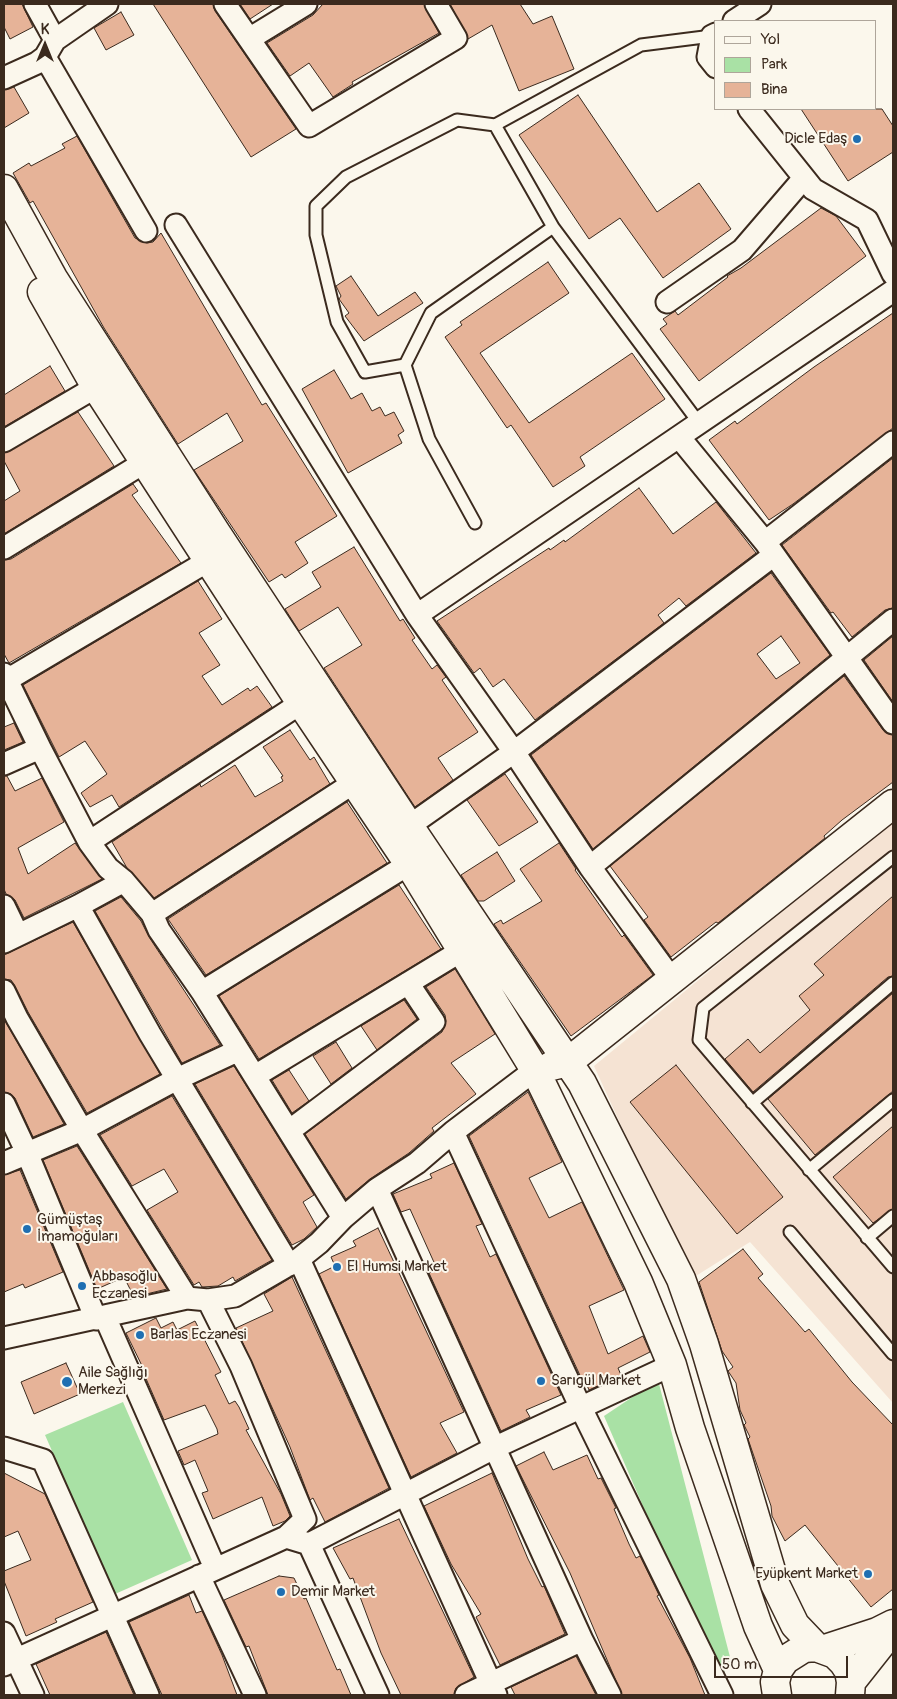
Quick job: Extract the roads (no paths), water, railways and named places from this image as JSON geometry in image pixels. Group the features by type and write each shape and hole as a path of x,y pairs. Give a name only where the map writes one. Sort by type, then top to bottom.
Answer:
{"main road":[{"path":"4,189 53,278 409,826 582,1083 681,1279 704,1344 775,1584 796,1625 820,1648 843,1662 850,1692"},
{"path":"4,226 96,387 301,704 409,864 535,1070 638,1282 672,1365 690,1428 778,1682"},
{"path":"535,1070 568,1062 893,804"},
{"path":"778,1682 784,1660 794,1652 804,1648 820,1648 877,1632 893,1624"},
{"path":"850,1692 893,1629"}],"street":[{"path":"34,4 50,48 146,231"},
{"path":"4,78 37,63 50,48 107,4"},
{"path":"225,4 309,126 456,38 436,4"},
{"path":"249,39 306,4"},
{"path":"736,20 760,4"},
{"path":"714,35 708,57 714,64"},
{"path":"750,110 813,189 867,220 893,274"},
{"path":"667,302 742,250 804,178"},
{"path":"176,225 417,615 514,752 590,867 673,980"},
{"path":"417,615 893,291"},
{"path":"4,441 96,387"},
{"path":"679,436 770,548 893,723"},
{"path":"409,826 514,752 770,548 893,442"},
{"path":"4,548 145,462"},
{"path":"208,561 6,677 40,748 90,842 108,868 124,881 152,914 159,930 202,992 237,1051 255,1076 343,1218"},
{"path":"590,867 848,659 893,620"},
{"path":"90,842 301,704"},
{"path":"4,764 40,748"},
{"path":"152,914 355,782"},
{"path":"202,992 409,864"},
{"path":"4,906 11,938 78,906 124,881"},
{"path":"78,906 177,1079 294,1262 405,1494 493,1689"},
{"path":"255,1076 462,951"},
{"path":"288,1131 434,1022 408,983"},
{"path":"4,991 17,1018 82,1130 187,1298"},
{"path":"4,1163 82,1130 177,1079 237,1051"},
{"path":"4,1338 187,1298 208,1300 235,1296 294,1262 319,1243 343,1218 377,1189 417,1163 453,1132 535,1070"},
{"path":"4,1104 28,1153 100,1318 207,1572 255,1695"},
{"path":"453,1132 580,1406 722,1695"},
{"path":"377,1189 496,1447 582,1640 610,1695"},
{"path":"9,1662 286,1537 305,1519 240,1366 208,1300"},
{"path":"286,1537 309,1544 496,1447 580,1406 672,1365"},
{"path":"4,1448 43,1460 148,1695"},
{"path":"309,1544 378,1695"},
{"path":"4,1633 9,1662 32,1695"},
{"path":"466,1695 493,1689 582,1640"}],"lane":[{"path":"405,365 365,372 337,322 316,235 316,206 346,177 457,120 495,125 641,45 714,35"},
{"path":"495,125 553,226 699,423"},
{"path":"475,522 429,439 405,365 431,312 553,226"},
{"path":"893,857 703,1008 699,1040 893,1267"},
{"path":"752,1103 893,983"},
{"path":"809,1170 893,1100"},
{"path":"867,1238 893,1216"},
{"path":"790,1232 893,1354"}],"place":[{"name":"Dicle Edaş","path":"857,139"},
{"name":"Gümüştaş İmamoğuları","path":"27,1229"},
{"name":"El Humsi Market","path":"337,1267"},
{"name":"Abbasoğlu Eczanesi","path":"82,1286"},
{"name":"Barlas Eczanesi","path":"140,1335"},
{"name":"Sarıgül Market","path":"541,1381"},
{"name":"Aile Sağlığı Merkezi","path":"67,1382"},
{"name":"Eyüpkent Market","path":"868,1574"},
{"name":"Demir Market","path":"281,1592"}]}
